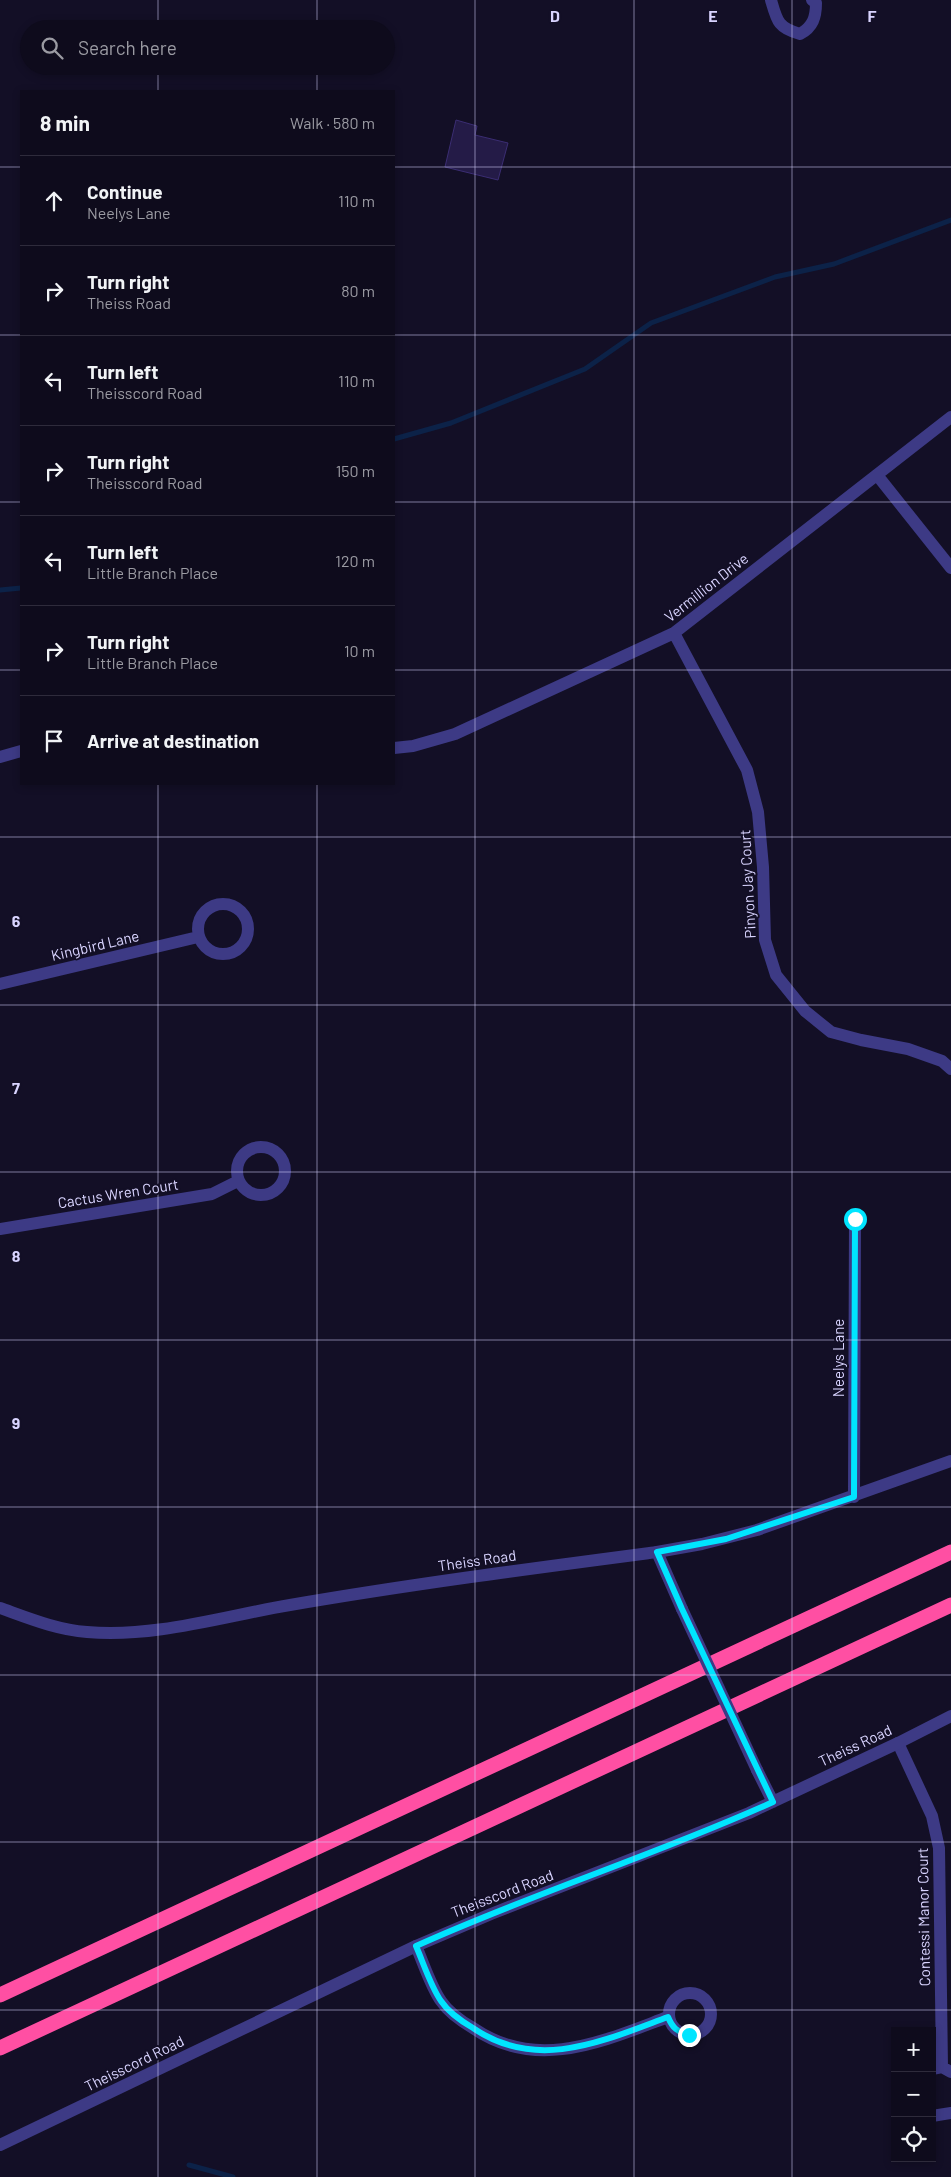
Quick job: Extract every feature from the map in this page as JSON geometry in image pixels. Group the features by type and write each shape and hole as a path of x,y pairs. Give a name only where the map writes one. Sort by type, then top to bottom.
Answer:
{"highway":[{"path":"0,1994 951,1552"},
{"path":"0,2048 951,1605"}],"street":[{"path":"771,0 777,22 787,31 800,34 809,29 816,15 816,3 812,0"},
{"name":"Vermillion Drive","path":"395,748 414,746 455,734 674,633 951,417"},
{"path":"877,475 951,568"},
{"name":"Pinyon Jay Court","path":"674,633 747,770 758,812 763,867 765,940 776,975 805,1011 831,1032 908,1050 942,1061 951,1069"},
{"path":"0,758 20,751"},
{"path":"226,904 239,910 248,924 248,934 239,949 221,955 212,952 204,946 198,937 198,923 208,908 226,904"},
{"name":"Kingbird Lane","path":"0,984 198,937"},
{"name":"Cactus Wren Court","path":"0,1229 212,1194 238,1181"},
{"name":"Neelys Lane","path":"854,1497 855,1219"},
{"name":"Theiss Road","path":"0,1608 70,1631 129,1632 289,1605 657,1552 734,1537 854,1497 951,1461"},
{"path":"657,1552 773,1802"},
{"name":"Theiss Road","path":"773,1802 951,1716"},
{"name":"Contessi Manor Court","path":"898,1743 932,1816 939,1848 942,2070"},
{"name":"Theisscord Road","path":"0,2145 416,1946 484,1917 675,1844 773,1802"},
{"path":"416,1946 440,2001 456,2017 487,2038 508,2046 537,2051 562,2051 606,2040 668,2017"},
{"path":"936,2115 951,2113"}],"building":[{"path":"456,120 477,126 475,135 508,143 498,180 445,167"}],"waterway":[{"path":"395,439 451,423 585,369 651,323 775,277 834,264 951,220"},
{"path":"0,590 20,588"},
{"path":"189,2165 233,2177"}],"route":[{"path":"689,2035 677,2031 672,2026 668,2017 606,2040 562,2051 537,2051 508,2046 487,2038 456,2017 440,2001 416,1946 453,1929 684,1840 773,1802 657,1552 726,1539 802,1516 854,1497 855,1219"}]}
